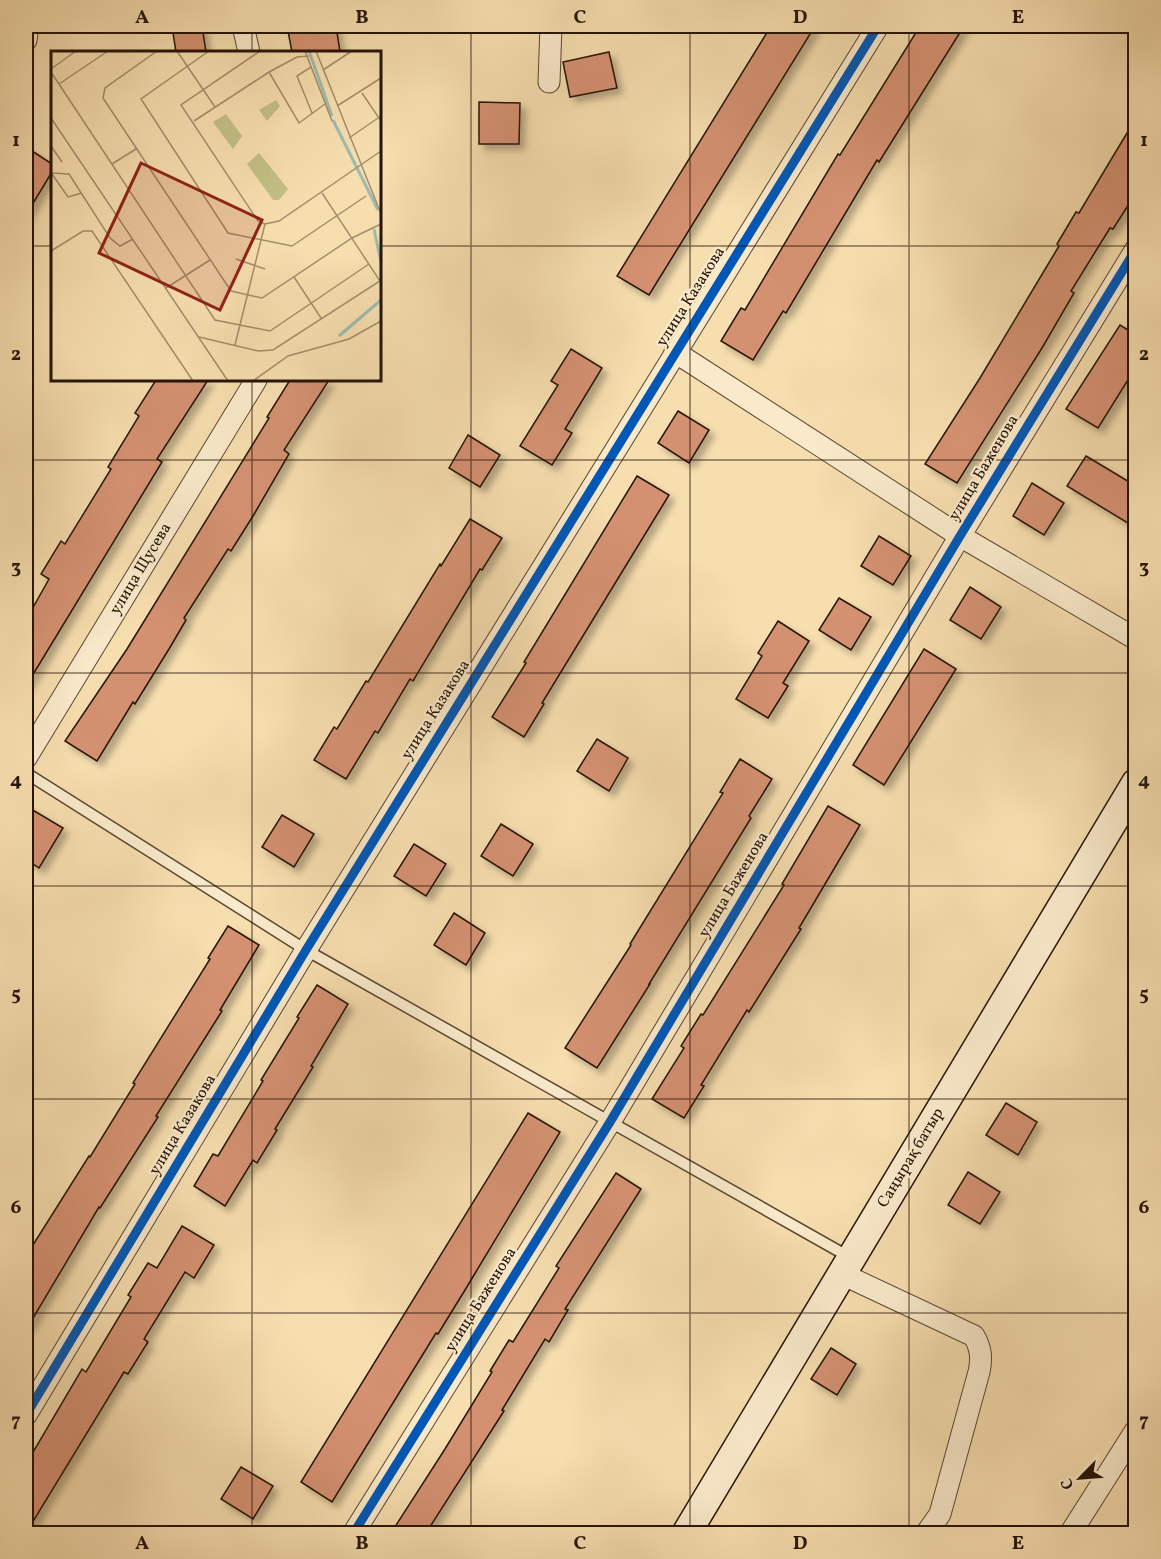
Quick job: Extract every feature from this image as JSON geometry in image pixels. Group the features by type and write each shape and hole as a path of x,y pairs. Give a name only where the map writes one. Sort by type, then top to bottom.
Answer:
{"street":[{"path":"26,40 28,26"},
{"path":"243,26 249,51"},
{"path":"549,82 551,26"},
{"name":"улица Казакова","path":"26,1415 306,950 878,26"},
{"name":"улица Баженова","path":"353,1533 610,1122 960,536 1136,249"},
{"path":"675,352 960,536 1136,639"},
{"name":"улица Щусева","path":"26,758 255,381"},
{"name":"Саңырақ батыр","path":"686,1533 1136,783"},
{"path":"847,1266 974,1336 979,1346 982,1360 940,1514 926,1533"},
{"path":"1070,1533 1136,1430"}],"lane":[{"path":"26,773 306,950 610,1122 847,1266"}],"building":[{"path":"172,26 202,26 206,51 176,51"},
{"path":"287,26 336,26 340,51 292,51"},
{"path":"771,26 815,26 649,295 617,276"},
{"path":"920,26 964,26 879,162 877,160 786,313 783,311 753,360 721,341 741,308 745,310 838,154 840,155"},
{"path":"609,52 617,88 570,97 563,62"},
{"path":"479,102 520,103 519,144 479,144"},
{"path":"1136,118 1136,193 1113,229 1110,228 1071,291 1074,293 1042,348 957,483 925,464 980,378 1059,246 1057,244 1076,212 1079,213"},
{"path":"26,147 51,163 51,174 26,215"},
{"path":"1120,325 1136,335 1136,367 1098,428 1066,409"},
{"path":"571,349 602,368 565,429 572,433 552,465 520,446 558,385 551,381"},
{"path":"155,381 207,381 157,459 162,462 26,686 26,620 49,579 41,574 61,541 65,544 111,469 108,467 139,416 135,413"},
{"path":"289,381 328,381 284,450 289,454 253,516 231,551 228,549 184,618 186,620 169,649 97,761 65,741 127,649 269,418 267,417"},
{"path":"678,411 709,430 689,463 658,443"},
{"path":"468,435 500,455 480,487 449,468"},
{"path":"1086,456 1136,486 1136,528 1067,486"},
{"path":"637,476 669,495 542,703 544,704 524,737 492,717"},
{"path":"1032,483 1064,503 1044,535 1013,516"},
{"path":"470,519 502,538 482,570 480,569 413,681 410,679 378,733 375,731 346,779 314,760 334,727 337,729 366,681 368,682"},
{"path":"879,536 911,556 893,585 861,566"},
{"path":"970,587 1001,607 981,639 950,620"},
{"path":"839,598 871,617 851,650 819,630"},
{"path":"778,621 809,641 783,683 788,686 768,718 736,699 762,656 758,653"},
{"path":"924,649 956,669 884,785 853,765"},
{"path":"597,739 628,758 609,791 577,771"},
{"path":"740,759 772,779 749,816 751,818 597,1068 565,1048 631,945 723,793 720,792"},
{"path":"26,806 63,828 39,868 26,859"},
{"path":"828,806 860,825 799,928 801,929 749,1012 747,1010 701,1085 704,1086 684,1118 652,1099 684,1048 681,1046 701,1014 703,1015 784,885 782,884"},
{"path":"282,815 314,834 294,867 262,847"},
{"path":"501,824 533,844 513,876 481,856"},
{"path":"414,844 446,864 426,896 394,876"},
{"path":"454,913 485,933 466,965 434,945"},
{"path":"228,926 259,945 220,1010 222,1011 156,1116 158,1117 99,1207 26,1330 26,1256 135,1084 133,1083"},
{"path":"317,985 348,1004 257,1163 253,1160 225,1206 194,1186 213,1154 218,1156"},
{"path":"1006,1103 1037,1122 1018,1155 986,1135"},
{"path":"528,1113 560,1132 438,1334 436,1333 332,1502 301,1482"},
{"path":"968,1172 1000,1192 980,1224 948,1205"},
{"path":"616,1173 641,1189 565,1309 568,1310 549,1342 545,1339 502,1410 504,1411 426,1533 391,1533 445,1449 509,1340 513,1342 559,1268 556,1266"},
{"path":"182,1226 214,1245 194,1278 185,1272 144,1339 148,1342 128,1374 124,1372 26,1533 26,1464 82,1369 86,1372 131,1297 128,1295 148,1263 157,1268"},
{"path":"831,1348 856,1364 837,1395 811,1379"},
{"path":"241,1467 273,1486 253,1519 221,1499"}],"cycle path":[{"path":"26,1415 306,950 878,26"},
{"path":"353,1534 610,1122 960,536 1136,249"}]}
